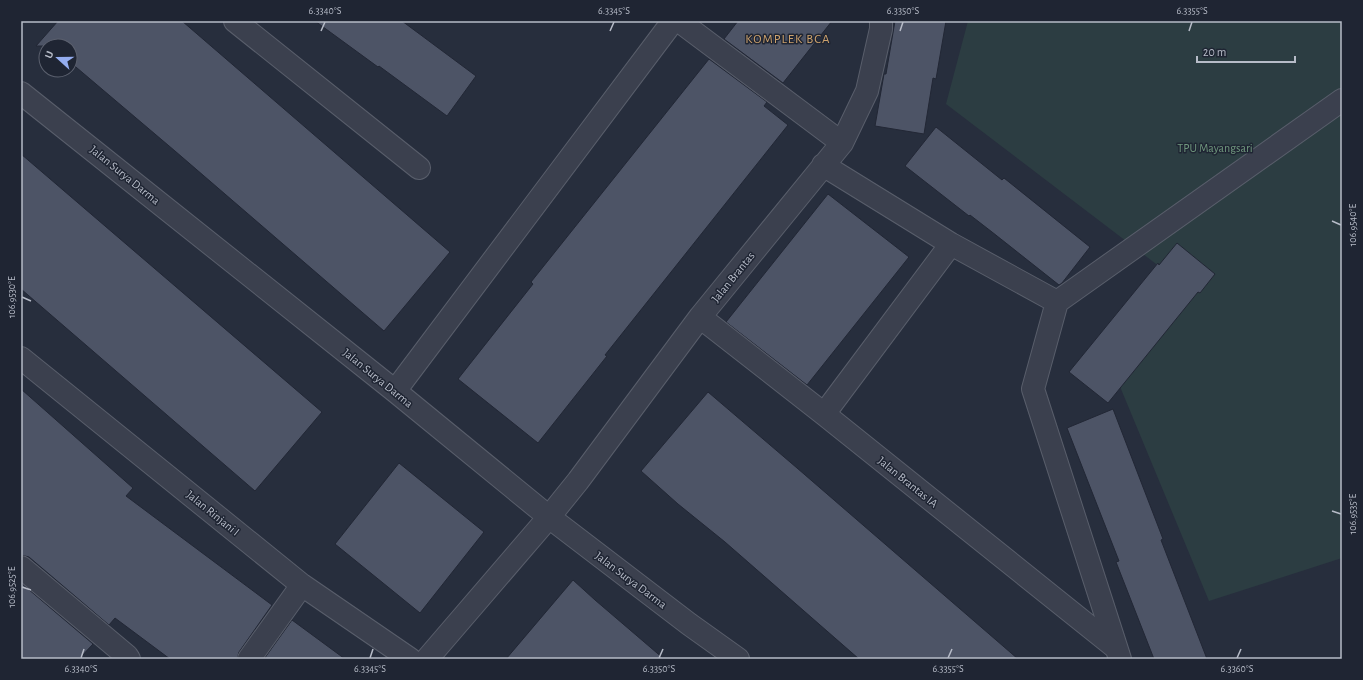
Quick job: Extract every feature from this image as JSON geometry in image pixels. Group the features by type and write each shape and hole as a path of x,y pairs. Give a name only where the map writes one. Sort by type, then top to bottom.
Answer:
{"street":[{"path":"235,21 419,168"},
{"path":"395,391 673,21"},
{"path":"679,21 842,143"},
{"name":"Jalan Brantas","path":"550,517 700,318 842,143 867,91 881,29 881,21"},
{"name":"Jalan Surya Darma","path":"21,93 395,391 550,517 689,624 738,659"},
{"path":"1118,653 1033,389 1057,302 1342,100"},
{"path":"823,165 951,244 1057,302"},
{"path":"824,414 951,244"},
{"name":"Jalan Brantas IA","path":"700,318 824,414 1118,653"},
{"name":"Jalan Rinjani I","path":"21,358 302,584 410,659"},
{"path":"427,659 550,517"},
{"path":"21,567 129,659"},
{"path":"249,659 302,584"}],"green space":[{"name":"TPU Mayangsari","path":"968,21 1342,21 1342,558 1209,601 1116,377 1189,289 946,104"}],"building":[{"path":"58,21 182,21 450,252 384,331 78,69 78,38 43,38"},
{"path":"315,21 402,21 476,76 447,116"},
{"path":"738,21 832,21 783,83 724,39"},
{"path":"895,21 946,21 936,79 933,78 924,134 875,126"},
{"path":"709,59 767,102 764,106 788,125 605,355 607,356 538,443 458,379 533,284 531,282"},
{"path":"936,127 1002,180 1004,178 1090,247 1062,283 1059,285 905,166"},
{"path":"21,154 322,412 255,491 21,289"},
{"path":"828,194 909,257 807,385 726,322"},
{"path":"1177,243 1215,274 1200,293 1198,292 1108,403 1069,372 1158,263 1159,265"},
{"path":"21,389 133,488 126,496 272,605 239,652 237,659 170,659 115,618 109,625 29,557 21,555"},
{"path":"708,392 1018,659 859,659 725,542 678,504 641,471"},
{"path":"1113,409 1207,659 1154,659 1116,562 1119,561 1067,428"},
{"path":"399,463 484,532 420,613 335,544"},
{"path":"573,580 595,600 664,659 506,659"},
{"path":"21,583 93,644 79,659 21,659"},
{"path":"292,620 345,659 264,659"}],"district":[{"name":"KOMPLEK BCA","path":"788,38"}]}
